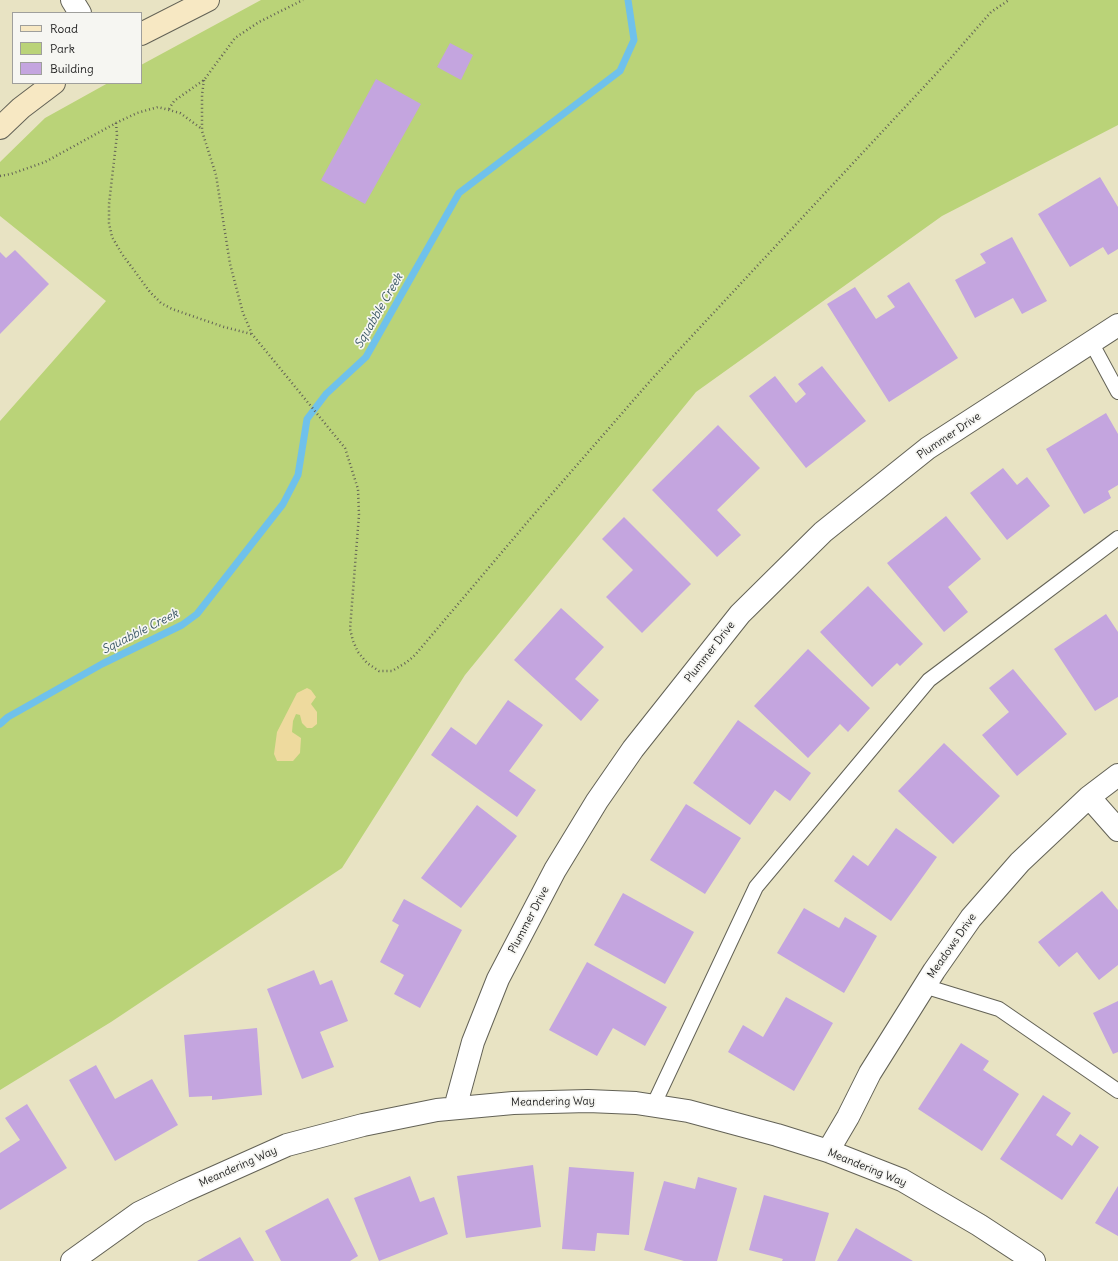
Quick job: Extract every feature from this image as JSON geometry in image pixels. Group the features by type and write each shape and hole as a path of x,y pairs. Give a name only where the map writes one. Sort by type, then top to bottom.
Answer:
{"street":[{"path":"72,0 79,12"},
{"path":"142,33 208,0"},
{"path":"0,128 20,108 53,84"},
{"name":"Plummer Drive","path":"455,1108 473,1042 498,979 555,870 597,801 633,749 740,614 823,532 928,448 1118,325"},
{"name":"Meadows Drive","path":"828,1151 848,1117 870,1073 924,986 976,913 1020,862 1089,798 1118,775"},
{"path":"1089,798 1118,830"},
{"name":"Meandering Way","path":"72,1261 139,1213 184,1191 287,1145 363,1125 437,1110 513,1103 588,1101 652,1106 688,1111 777,1134 828,1151 902,1180 979,1225 1034,1261"}],"lane":[{"path":"1091,342 1118,392"},
{"path":"652,1106 756,887 929,680 1118,538"},
{"path":"924,986 999,1009 1118,1091"}],"path":[{"path":"169,109 174,101 204,80 235,38 259,22 303,0"},
{"path":"204,80 202,94 202,129 216,175 223,231 236,292 252,334 345,448 358,489 358,515 350,629 358,652 367,663 379,671 392,670 415,655 530,519 651,380 949,60 991,12 1009,0"},
{"path":"0,176 11,174 45,162 116,123 137,113 158,107 169,109 190,119 202,129"},
{"path":"116,123 117,135 109,204 109,223 112,237 122,254 150,292 161,303 172,309 196,315 224,327 252,334"}],"green space":[{"path":"261,0 1118,0 1118,125 942,216 696,392 465,675 342,868 111,1022 0,1090 0,421 106,301 0,216 0,162 45,118 106,84 142,84 142,64"}],"sand":[{"path":"307,688 311,690 316,697 311,704 317,712 317,724 312,728 307,728 302,723 300,715 296,714 293,721 292,732 301,738 300,753 293,761 277,761 274,754 277,732 297,693"}],"building":[{"path":"450,43 473,55 461,80 437,67"},
{"path":"376,79 421,104 365,204 321,180"},
{"path":"1100,177 1118,207 1118,249 1108,255 1103,247 1070,267 1038,214"},
{"path":"1012,237 1047,301 1022,314 1013,298 975,318 955,280 986,263 980,254"},
{"path":"15,250 49,284 0,334 0,252 6,258"},
{"path":"909,282 958,358 889,402 827,304 855,287 876,319 895,307 887,296"},
{"path":"822,366 866,421 806,468 749,396 775,376 796,403 806,394 798,384"},
{"path":"1106,413 1118,434 1118,485 1108,491 1111,498 1084,514 1046,449"},
{"path":"718,425 760,468 717,510 741,535 717,557 652,490"},
{"path":"1003,468 1017,485 1027,477 1050,506 1007,540 970,493"},
{"path":"946,516 981,559 948,587 968,612 944,632 887,563"},
{"path":"624,517 691,584 642,633 606,597 633,570 602,539"},
{"path":"868,586 923,644 900,666 897,663 872,687 820,632"},
{"path":"561,608 604,647 575,679 599,700 581,721 514,660"},
{"path":"1106,614 1118,632 1118,697 1095,711 1054,649"},
{"path":"808,649 870,708 848,732 840,724 808,758 754,706"},
{"path":"1013,669 1067,734 1017,776 982,735 1009,712 989,688"},
{"path":"508,700 543,725 509,771 536,790 517,817 431,755 451,727 476,745"},
{"path":"738,720 811,773 790,801 775,790 750,825 693,783"},
{"path":"944,743 1000,796 953,844 898,791"},
{"path":"686,804 741,838 705,894 650,860"},
{"path":"477,805 517,836 461,908 421,878"},
{"path":"896,828 937,857 891,921 834,881 853,855 868,866"},
{"path":"1102,891 1118,910 1118,965 1099,980 1077,952 1059,967 1038,942"},
{"path":"623,893 694,932 665,984 594,945"},
{"path":"404,899 462,930 420,1008 394,994 404,975 380,962 399,925 392,921"},
{"path":"804,908 839,928 845,917 877,936 844,993 777,953"},
{"path":"587,962 667,1007 645,1046 613,1028 597,1056 549,1030"},
{"path":"314,970 320,985 332,980 348,1021 320,1032 334,1067 302,1079 267,989"},
{"path":"786,997 833,1023 794,1091 728,1052 743,1025 763,1037"},
{"path":"1118,1001 1118,1052 1113,1054 1093,1013"},
{"path":"257,1028 262,1095 212,1100 212,1096 189,1097 184,1035"},
{"path":"961,1043 989,1061 983,1070 1019,1094 982,1151 918,1109"},
{"path":"96,1065 115,1099 152,1079 178,1125 115,1161 69,1080"},
{"path":"1043,1095 1071,1113 1056,1135 1072,1146 1080,1134 1099,1147 1062,1200 1000,1159"},
{"path":"27,1104 67,1168 0,1210 0,1153 20,1140 5,1118"},
{"path":"533,1165 541,1227 466,1238 457,1176"},
{"path":"569,1167 634,1172 629,1235 597,1233 595,1251 562,1249"},
{"path":"410,1176 420,1202 434,1197 448,1234 379,1261 354,1198"},
{"path":"698,1177 737,1188 717,1261 684,1261 644,1250 664,1181 695,1189"},
{"path":"1118,1186 1118,1236 1095,1223"},
{"path":"764,1195 829,1213 815,1261 782,1261 783,1259 749,1250"},
{"path":"328,1198 358,1256 350,1261 281,1261 265,1231"},
{"path":"856,1228 913,1261 837,1261"},
{"path":"240,1237 254,1261 197,1261"}],"waterway":[{"name":"Squabble Creek","path":"0,724 8,717 102,664 182,625 197,614 283,504 298,475 307,419 326,394 366,357 459,193 620,71 634,40 628,0"}]}
